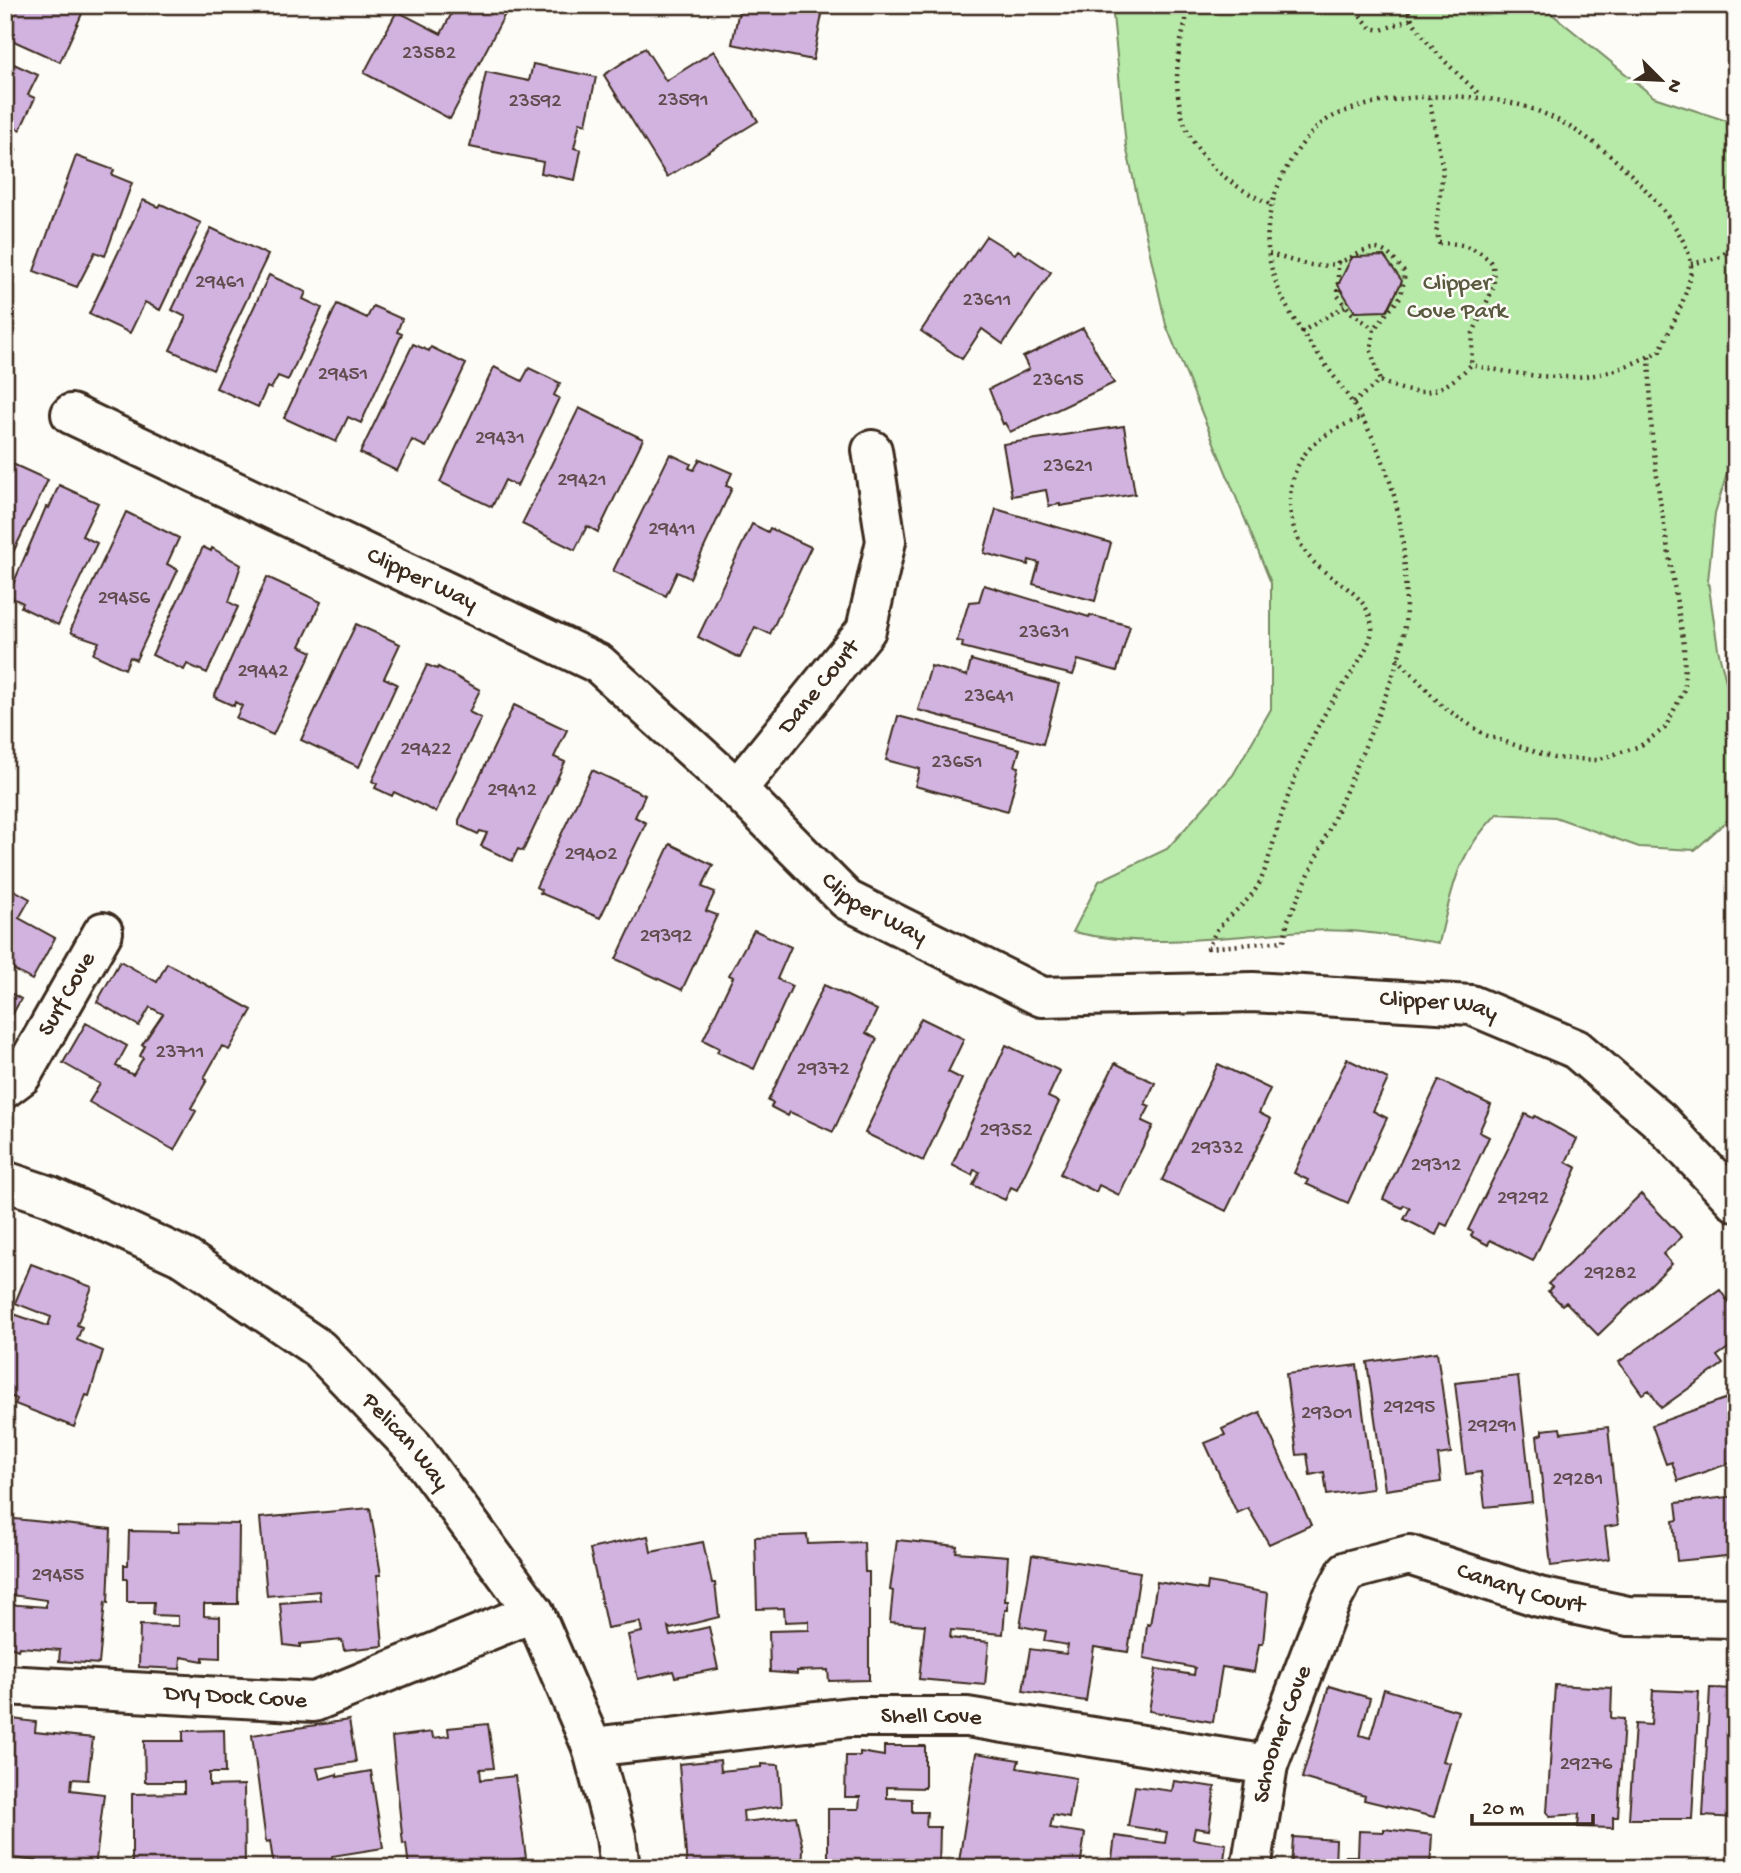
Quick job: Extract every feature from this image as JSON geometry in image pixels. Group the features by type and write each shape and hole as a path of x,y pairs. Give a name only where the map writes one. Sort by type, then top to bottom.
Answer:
{"street":[{"name":"Clipper Way","path":"71,414 599,664 737,789 847,900 1042,998 1253,992 1471,1005 1576,1049 1660,1121 1736,1202"},
{"name":"Dane Court","path":"737,789 866,630 886,541 872,450"},
{"name":"Surf Cove","path":"5,1088 21,1076 103,932"},
{"name":"Pelican Way","path":"5,1181 50,1196 185,1258 319,1349 413,1447 534,1612 592,1747 615,1836 620,1868"},
{"name":"Canary Court","path":"1329,1603 1347,1571 1409,1555 1539,1597 1628,1616 1736,1618"},
{"name":"Schooner Cove","path":"1251,1868 1268,1765 1329,1603"},
{"name":"Dry Dock Cove","path":"5,1685 314,1702 534,1612"},
{"name":"Shell Cove","path":"592,1747 850,1717 967,1717 1268,1765"}],"path":[{"path":"1188,5 1178,62 1176,86 1179,112 1192,141 1209,165 1227,181 1274,206"},
{"path":"1351,5 1371,28 1381,30 1412,19"},
{"path":"1406,5 1412,19 1443,59 1480,95"},
{"path":"1361,418 1341,426 1314,444 1292,476 1290,510 1295,537 1312,560 1343,584 1365,606 1373,628 1366,648 1314,733 1289,792 1259,883 1242,906 1219,927 1208,948 1284,941 1288,920 1341,805 1403,638 1405,576 1398,505 1376,445 1353,403 1301,332 1280,298 1269,254 1274,206 1286,169 1308,136 1333,116 1378,103 1480,95 1536,110 1585,137 1631,173 1671,218 1691,264 1681,304 1660,351 1600,374 1555,377 1471,365"},
{"path":"1380,381 1421,394 1450,385 1471,365 1473,333 1494,286 1493,264 1480,251 1460,243 1439,243 1436,227 1443,170 1429,98"},
{"path":"1691,264 1721,257 1736,242"},
{"path":"1269,254 1328,266 1361,250 1381,249 1393,257 1405,273 1401,296 1374,330 1371,351 1380,381"},
{"path":"1338,261 1338,296 1345,306 1374,330"},
{"path":"1301,332 1345,306"},
{"path":"1397,658 1423,682 1442,706 1485,735 1554,758 1597,760 1640,746 1665,727 1685,688 1684,645 1652,436 1649,356"},
{"path":"1353,403 1380,381"}],"green space":[{"name":"Clipper Cove Park","path":"1112,5 1541,5 1654,97 1736,124 1736,426 1729,467 1715,513 1708,581 1718,649 1736,722 1736,805 1729,819 1695,850 1639,847 1555,817 1497,814 1472,844 1464,859 1452,889 1439,943 1340,931 1161,941 1073,932 1099,881 1167,849 1233,775 1271,709 1271,583 1166,325 1126,146"}],"building":[{"path":"5,5 86,5 60,62 5,37"},
{"path":"456,5 489,5 505,14 450,119 364,73 397,11 441,34"},
{"path":"740,5 824,5 813,60 732,44"},
{"path":"645,48 666,81 714,51 758,121 667,177 604,75"},
{"path":"5,60 38,75 28,95 35,98 20,130 5,123"},
{"path":"533,64 596,77 586,124 580,122 574,148 581,150 575,180 541,173 543,162 470,147 486,72 529,81"},
{"path":"5,145 16,150 5,182"},
{"path":"76,156 114,170 112,175 132,183 105,256 95,252 77,287 34,271"},
{"path":"143,200 159,207 161,204 201,223 160,310 145,302 130,333 89,314"},
{"path":"211,228 268,255 213,370 170,350 186,317 172,310"},
{"path":"986,236 1015,254 1018,250 1051,272 1003,344 982,329 962,359 921,331"},
{"path":"1384,256 1402,281 1387,311 1355,312 1338,285 1352,257"},
{"path":"269,275 306,292 303,299 322,308 288,380 278,376 271,389 267,387 258,407 216,388"},
{"path":"337,304 367,318 373,306 402,319 397,332 402,334 361,423 348,417 336,442 284,418"},
{"path":"1083,328 1114,383 1010,432 1005,423 1003,424 989,389 1029,369 1023,357"},
{"path":"413,344 429,351 431,347 466,364 426,447 412,440 397,471 360,453"},
{"path":"494,367 522,381 529,368 560,383 554,395 559,398 517,486 505,480 492,507 440,482"},
{"path":"579,408 643,439 598,532 587,526 575,550 522,524"},
{"path":"1124,426 1135,494 1060,506 1049,506 1046,490 1012,496 1003,444"},
{"path":"670,454 691,464 689,468 694,470 700,459 732,473 726,486 732,488 690,578 677,572 666,596 613,571"},
{"path":"5,462 48,480 5,569"},
{"path":"59,485 98,503 82,536 97,543 58,625 21,607 23,603 8,596 46,507 49,508"},
{"path":"996,509 1111,543 1095,601 1033,584 1039,563 1029,560 1028,565 984,553"},
{"path":"126,512 179,538 167,564 178,570 136,660 130,657 125,669 93,654 99,642 72,633 71,629"},
{"path":"752,524 768,532 770,528 811,547 770,634 755,627 740,658 698,637"},
{"path":"203,547 211,551 212,548 241,565 229,602 238,607 207,673 187,664 184,670 152,655"},
{"path":"267,577 321,602 300,646 312,652 273,735 236,718 242,706 235,702 234,706 214,697"},
{"path":"984,585 1089,617 1090,615 1130,626 1117,671 1078,660 1073,675 962,647 963,642 957,641 969,602 979,601"},
{"path":"356,624 400,644 384,678 397,684 359,767 301,740"},
{"path":"971,660 1059,684 1043,744 918,710 931,666 967,676"},
{"path":"427,665 437,669 438,667 480,690 469,712 481,718 436,812 394,792 392,796 375,788 377,784 372,781"},
{"path":"514,705 567,730 554,757 565,762 523,851 518,849 512,861 481,846 487,833 480,831 478,834 459,825 459,820"},
{"path":"898,716 1020,749 1015,766 1019,767 1008,811 915,786 920,769 886,760"},
{"path":"592,770 645,795 635,817 646,823 600,918 540,893 541,890 536,887"},
{"path":"670,844 713,865 702,887 715,892 706,911 717,915 682,990 616,959"},
{"path":"5,885 30,899 19,918 55,938 32,980 5,965"},
{"path":"754,930 791,947 777,979 792,986 754,1069 717,1052 719,1048 703,1040 733,977 729,975"},
{"path":"120,961 157,982 167,963 252,1010 229,1050 222,1046 204,1078 207,1080 191,1108 196,1111 174,1150 89,1102 100,1084 63,1063 86,1023 127,1046 116,1066 133,1075 143,1058 140,1056 145,1046 142,1045 163,1014 150,1007 139,1026 97,1002"},
{"path":"824,985 877,1010 866,1033 877,1039 833,1132 790,1112 788,1116 771,1107 773,1103 768,1101"},
{"path":"5,990 21,999 5,1028"},
{"path":"921,1018 964,1039 948,1072 962,1079 923,1161 865,1133"},
{"path":"1006,1045 1060,1071 1048,1097 1059,1102 1017,1190 1011,1187 1005,1200 973,1185 980,1172 974,1170 972,1175 952,1165"},
{"path":"1347,1059 1388,1079 1373,1111 1387,1118 1348,1203 1306,1184 1308,1180 1294,1173"},
{"path":"1115,1063 1155,1083 1145,1104 1150,1106 1142,1121 1153,1126 1119,1195 1099,1185 1096,1192 1060,1174"},
{"path":"1218,1064 1270,1089 1259,1113 1271,1119 1226,1211 1162,1180"},
{"path":"1439,1080 1491,1105 1479,1132 1489,1137 1447,1226 1441,1223 1436,1235 1404,1219 1410,1208 1404,1205 1402,1208 1383,1199"},
{"path":"1525,1114 1533,1118 1535,1116 1577,1139 1566,1162 1577,1168 1533,1261 1490,1240 1488,1245 1471,1236 1473,1232 1468,1230"},
{"path":"1641,1194 1682,1237 1663,1254 1672,1264 1598,1335 1566,1302 1562,1305 1548,1291 1552,1287 1548,1284"},
{"path":"31,1264 92,1287 77,1325 82,1327 77,1340 103,1351 89,1396 86,1395 74,1427 15,1404 17,1399 5,1394 5,1311 48,1326 51,1317 15,1303"},
{"path":"1720,1290 1736,1313 1736,1337 1729,1342 1731,1346 1717,1356 1723,1364 1661,1408 1649,1390 1642,1394 1619,1362"},
{"path":"1437,1352 1451,1453 1438,1455 1441,1482 1385,1490 1367,1362"},
{"path":"1357,1365 1373,1489 1327,1495 1324,1472 1310,1475 1307,1454 1297,1455 1286,1374"},
{"path":"1518,1376 1532,1502 1485,1507 1481,1472 1466,1474 1455,1383"},
{"path":"1736,1395 1736,1461 1678,1481 1672,1462 1666,1464 1652,1425"},
{"path":"1260,1412 1311,1525 1269,1544 1248,1508 1237,1513 1205,1443 1225,1435 1222,1429"},
{"path":"1608,1427 1618,1525 1605,1527 1609,1559 1551,1566 1537,1436 1542,1434 1542,1430 1560,1428 1561,1433"},
{"path":"1736,1496 1736,1555 1677,1561 1673,1521 1678,1520 1676,1503"},
{"path":"370,1508 381,1575 377,1575 383,1646 344,1650 342,1640 300,1644 300,1647 284,1645 280,1603 320,1600 319,1591 267,1596 260,1518"},
{"path":"5,1518 111,1529 108,1603 105,1602 99,1664 59,1661 60,1650 19,1647 18,1650 5,1645 6,1604 46,1607 46,1600 5,1594"},
{"path":"179,1523 239,1524 238,1604 204,1604 204,1616 220,1617 220,1658 203,1657 203,1661 181,1657 180,1669 139,1667 140,1625 178,1626 178,1616 153,1615 154,1602 127,1602 124,1565 128,1565 129,1531 179,1532"},
{"path":"807,1535 808,1544 864,1542 865,1572 869,1572 869,1680 829,1681 828,1670 797,1671 797,1674 770,1672 769,1631 809,1630 809,1621 785,1622 784,1608 757,1609 755,1537"},
{"path":"648,1536 651,1552 703,1542 712,1583 715,1583 719,1617 671,1629 668,1627 670,1636 709,1627 718,1669 675,1677 673,1671 638,1679 628,1635 642,1632 640,1622 607,1628 590,1549"},
{"path":"897,1540 957,1546 956,1552 1008,1556 1005,1601 1008,1601 1008,1610 1005,1610 1003,1634 951,1630 950,1638 989,1642 985,1685 919,1679 925,1625 890,1622 893,1591 890,1590"},
{"path":"1032,1555 1140,1572 1128,1652 1094,1647 1086,1701 1023,1691 1030,1649 1066,1654 1068,1645 1044,1641 1046,1631 1020,1626"},
{"path":"1157,1582 1207,1590 1208,1582 1268,1593 1263,1644 1259,1644 1254,1672 1222,1667 1213,1722 1149,1711 1156,1669 1194,1675 1195,1668 1144,1658 1147,1624 1150,1625"},
{"path":"1555,1685 1612,1688 1611,1718 1624,1719 1618,1817 1613,1817 1613,1828 1578,1827 1579,1814 1550,1816 1547,1812"},
{"path":"1329,1686 1370,1698 1360,1735 1370,1738 1384,1689 1458,1711 1443,1761 1450,1763 1434,1817 1364,1800 1365,1796 1302,1778"},
{"path":"1710,1688 1736,1689 1736,1818 1703,1816"},
{"path":"1653,1690 1699,1692 1692,1819 1629,1819 1635,1724 1651,1725"},
{"path":"5,1718 36,1722 35,1732 93,1738 88,1780 72,1779 71,1790 104,1794 95,1868 36,1868 37,1861 5,1857"},
{"path":"349,1720 356,1762 317,1768 320,1779 337,1774 337,1777 371,1771 383,1848 332,1856 333,1862 274,1868 270,1841 266,1842 252,1735"},
{"path":"488,1724 494,1768 480,1769 481,1780 515,1776 526,1858 450,1868 409,1868 406,1843 403,1844 392,1737 432,1732 433,1738 449,1736 448,1728"},
{"path":"224,1730 225,1773 209,1773 209,1786 244,1785 245,1866 132,1868 132,1794 184,1793 184,1782 145,1782 144,1741 183,1741 183,1731"},
{"path":"884,1746 925,1746 925,1788 887,1787 887,1798 912,1799 912,1812 927,1812 926,1827 940,1827 939,1868 828,1868 828,1809 859,1809 860,1797 845,1797 846,1756 860,1756 860,1752 884,1756"},
{"path":"976,1753 1019,1760 1017,1768 1076,1778 1069,1818 1053,1815 1050,1828 1085,1833 1080,1868 958,1868"},
{"path":"720,1760 721,1771 761,1767 761,1764 779,1765 782,1806 743,1811 744,1822 796,1816 803,1849 802,1868 687,1868 679,1764"},
{"path":"1174,1781 1215,1787 1209,1830 1195,1828 1193,1839 1226,1844 1223,1868 1107,1868 1109,1859 1112,1859 1115,1836 1165,1843 1167,1832 1128,1826 1135,1786 1172,1791"},
{"path":"1384,1829 1432,1835 1430,1868 1345,1868 1345,1856 1358,1856 1359,1831 1384,1832"},
{"path":"1293,1837 1336,1840 1335,1868 1291,1868"}]}
